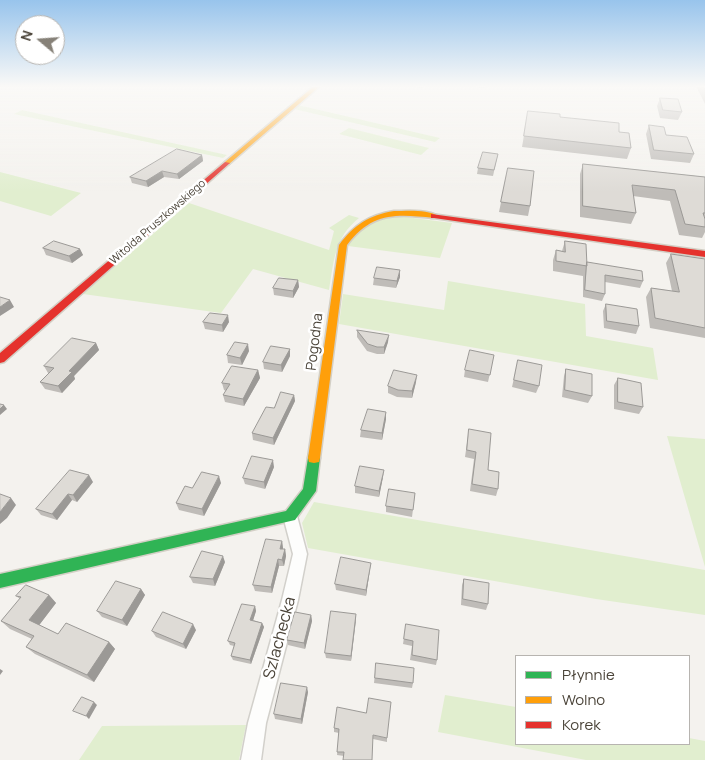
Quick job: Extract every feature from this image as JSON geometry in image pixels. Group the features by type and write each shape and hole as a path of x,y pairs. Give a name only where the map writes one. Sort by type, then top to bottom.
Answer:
{"street":[{"name":"Witolda Pruszkowskiego","path":"0,359 275,121"},
{"name":"Pogodna","path":"290,516 309,491 324,397 343,245 349,233 358,225 372,217 403,213 705,254"},
{"path":"0,582 290,516"},
{"name":"Szlachecka","path":"251,760 257,723 290,600 300,554 290,516"}],"green space":[{"path":"49,121 74,121 227,155 223,158"},
{"path":"347,121 369,121 440,138 435,142"},
{"path":"349,128 429,148 421,155 339,134"},
{"path":"0,172 81,193 51,216 0,201"},
{"path":"189,203 329,250 334,231 329,228 349,215 359,218 344,234 336,251 329,290 253,269 221,313 83,294"},
{"path":"398,216 452,223 440,258 348,246 358,232 369,224"},
{"path":"448,281 585,304 586,336 653,348 658,380 339,324 343,294 444,310"},
{"path":"667,436 705,439 705,567"},
{"path":"314,502 705,570 705,615 596,599 308,548 302,523"},
{"path":"445,695 515,707 515,745 690,745 690,738 705,741 705,760 586,760 438,732"},
{"path":"246,725 239,760 79,760 102,726"}],"building":[{"path":"526,121 619,123 619,132 629,133 631,148 524,136"},
{"path":"649,125 664,127 666,135 687,137 694,154 654,150"},
{"path":"177,149 202,155 177,174 162,171 146,181 130,177"},
{"path":"483,152 498,154 494,170 478,168"},
{"path":"583,164 705,177 705,213 703,213 705,227 685,224 675,190 632,185 636,213 583,206"},
{"path":"508,168 534,171 530,206 501,202"},
{"path":"54,241 80,249 69,256 43,248"},
{"path":"565,241 586,244 587,266 556,261 556,250 565,252"},
{"path":"671,254 705,259 705,328 655,318 651,288 679,292"},
{"path":"587,262 642,271 643,281 605,275 605,294 585,290"},
{"path":"377,267 400,270 397,281 374,278"},
{"path":"279,278 298,280 293,291 273,288"},
{"path":"0,297 10,300 0,307"},
{"path":"606,304 637,309 639,326 607,321"},
{"path":"210,313 228,315 222,325 203,322"},
{"path":"357,330 389,335 384,347 377,347 368,344"},
{"path":"72,338 96,343 69,371 72,372 58,386 40,382 54,368 44,366"},
{"path":"235,342 248,344 240,358 227,355"},
{"path":"271,346 290,349 281,365 263,362"},
{"path":"470,350 494,355 490,375 465,370"},
{"path":"518,360 542,365 539,386 514,380"},
{"path":"232,366 258,370 243,399 223,395 230,384 222,383"},
{"path":"566,369 592,374 592,396 565,390"},
{"path":"394,370 417,375 412,391 398,390 388,386"},
{"path":"618,378 641,383 643,407 618,402"},
{"path":"281,392 294,395 273,438 252,433 266,407 274,408"},
{"path":"368,409 386,412 382,433 361,430"},
{"path":"469,429 491,433 488,470 499,472 498,489 472,484 476,452 467,450"},
{"path":"252,456 273,460 264,482 243,478"},
{"path":"360,466 384,470 379,491 355,486"},
{"path":"70,470 89,475 73,495 68,494 52,514 36,509"},
{"path":"202,472 219,476 202,509 176,503 185,486 192,488"},
{"path":"389,489 415,493 413,510 386,506"},
{"path":"0,494 11,498 0,512"},
{"path":"266,539 282,541 280,549 285,549 282,560 278,559 271,587 253,585"},
{"path":"202,551 223,556 213,579 190,577"},
{"path":"341,557 371,563 366,590 335,584"},
{"path":"464,579 489,583 488,604 463,599"},
{"path":"116,581 141,589 122,620 97,611"},
{"path":"26,585 49,595 29,620 58,634 66,623 109,642 87,675 26,647 34,636 1,621 21,597 16,596"},
{"path":"242,604 255,606 250,620 262,623 250,660 231,656 235,643 228,641"},
{"path":"331,611 356,614 351,656 325,653"},
{"path":"163,612 193,624 183,644 152,631"},
{"path":"295,612 311,615 304,643 287,640"},
{"path":"406,624 439,630 437,660 412,655 413,641 404,639"},
{"path":"376,663 414,668 413,683 375,678"},
{"path":"281,683 307,687 301,719 274,714"},
{"path":"82,697 94,702 86,716 73,711"},
{"path":"369,698 391,702 387,738 373,735 372,760 343,760 344,752 337,752 339,729 334,728 337,707 366,713"}],"traffic: fast":[{"path":"0,581 290,516 309,491 314,458"}],"traffic: slow":[{"path":"227,163 276,121"},
{"path":"314,458 343,245 361,225 382,215 407,213 434,216"}],"traffic: jam":[{"path":"0,359 227,163"},
{"path":"434,216 705,254"}]}
